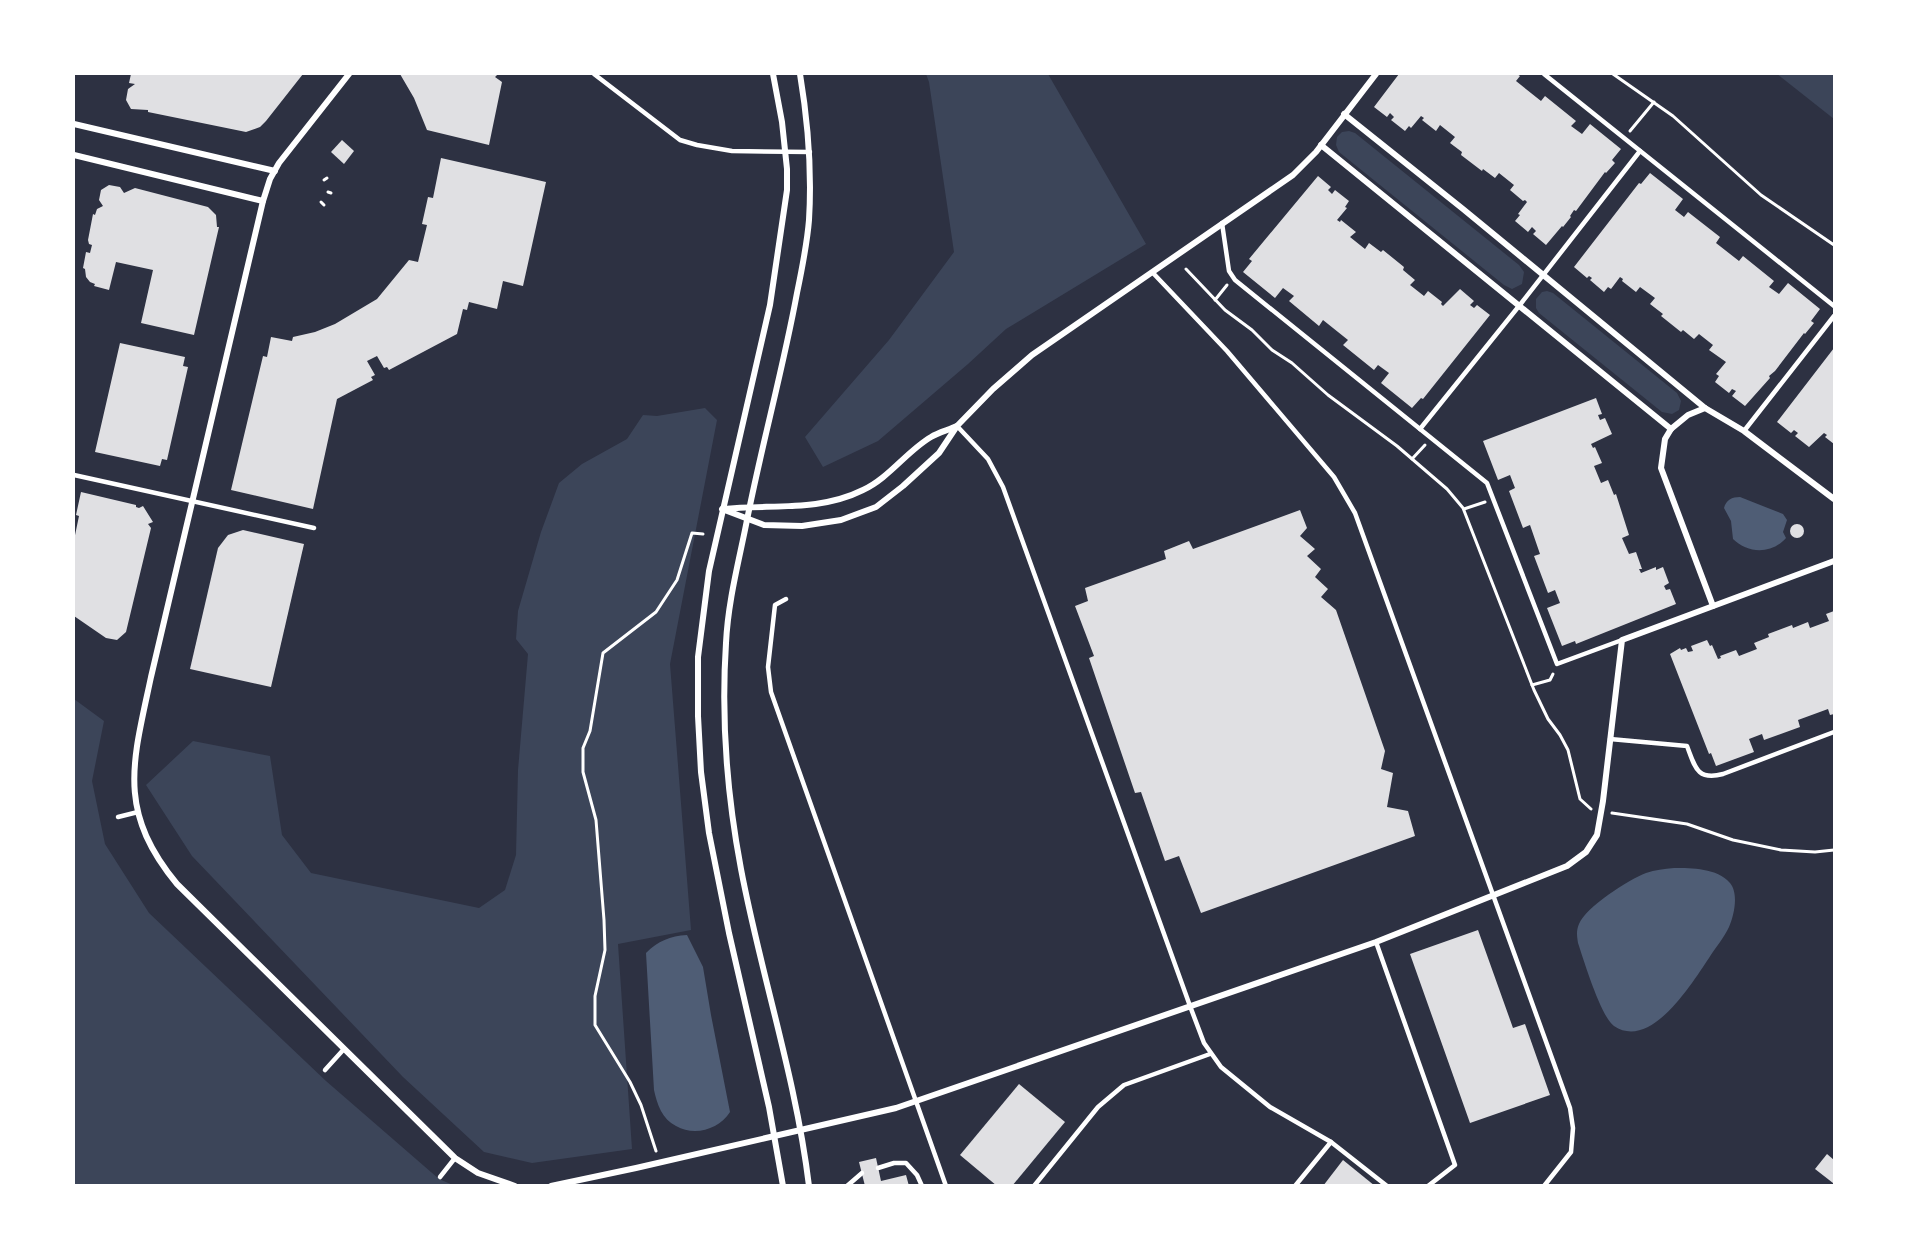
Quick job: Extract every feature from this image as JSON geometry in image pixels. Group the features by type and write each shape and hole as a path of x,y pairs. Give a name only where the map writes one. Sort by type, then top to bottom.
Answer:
{"street":[{"path":"349,74 292,145 275,171 263,201 135,754 134,790 138,812 153,850 177,884 455,1158 478,1173 515,1185"},
{"path":"773,74 782,122 787,190 770,306 707,579 698,657 700,763 715,868 775,1136 783,1185"},
{"path":"800,74 810,152 810,199 805,252 792,321 734,581 726,641 724,710 730,803 742,872 800,1131 809,1185"},
{"path":"722,509 764,525 801,526 841,520 876,507 939,453 957,426 993,389 1032,355 1293,175 1321,145 1376,74"},
{"path":"1344,114 1705,408 1744,431 1834,500"},
{"path":"74,124 275,171"},
{"path":"1321,145 1671,429"},
{"path":"74,155 263,201"},
{"path":"1705,408 1688,415 1671,429 1665,439 1661,468 1713,606"},
{"path":"722,509 812,505 836,501 853,495 866,489 891,471 931,437 957,426"},
{"path":"551,1185 659,1163 896,1108 1376,942 1567,866 1586,852 1597,836 1622,640 1834,561"}],"lane":[{"path":"594,74 680,140 717,149 810,152"},
{"path":"1544,74 1834,306"},
{"path":"1420,429 1640,151"},
{"path":"1222,223 1228,266 1233,278 1487,483 1557,664 1622,640"},
{"path":"1153,273 1227,351 1342,489 1355,513 1570,1108 1573,1128 1571,1152 1544,1185"},
{"path":"1744,431 1834,316"},
{"path":"957,426 988,459 1003,487 1190,1006 1210,1054 1221,1067 1270,1107 1330,1142 1386,1185"},
{"path":"74,474 314,528"},
{"path":"786,599 775,605 768,667 771,692 946,1185"},
{"path":"1610,739 1687,746 1698,771 1710,777 1834,732"},
{"path":"118,817 138,812"},
{"path":"1376,942 1455,1165 1428,1185"},
{"path":"325,1070 344,1049"},
{"path":"1035,1185 1098,1107 1124,1085 1210,1054"},
{"path":"1295,1185 1330,1142"},
{"path":"440,1177 455,1158"},
{"path":"878,1168 906,1162 922,1185"},
{"path":"846,1185 862,1173"}],"path":[{"path":"1613,74 1673,116 1761,195 1834,245"},
{"path":"1624,138 1654,102"},
{"path":"1186,269 1225,310 1252,330 1272,350 1285,358 1328,395 1390,440 1453,494 1464,509 1542,708 1568,750 1580,799 1589,808 1601,812 1687,824 1732,840 1781,850 1815,852 1834,850"},
{"path":"1215,300 1233,278"},
{"path":"1412,459 1431,438"},
{"path":"1464,509 1493,499"},
{"path":"659,1163 641,1105 630,1082 595,1025 595,996 605,950 604,920 596,820 583,772 583,748 590,731 603,653 656,612 677,580 692,532 703,534"},
{"path":"1532,685 1550,680 1557,664"}],"shaded area":[{"path":"926,74 1048,74 1146,244 1006,329 878,441 823,467 805,437 889,340 954,252"},
{"path":"1777,74 1834,74 1834,119"},
{"path":"1342,132 1355,133 1519,265 1524,272 1522,284 1512,289 1504,285 1339,152 1336,145 1337,137"},
{"path":"1542,292 1553,293 1677,393 1681,401 1679,410 1672,414 1662,412 1539,313 1536,308 1536,299"},
{"path":"705,408 717,420 670,664 691,930 618,944 632,1149 532,1163 484,1152 403,1077 192,856 146,785 193,741 270,756 282,835 311,873 479,908 505,890 516,855 518,770 528,654 516,639 518,611 541,532 559,483 582,464 627,439 643,415 657,416"},
{"path":"1740,497 1783,514 1787,520 1783,532 1786,538 1774,547 1760,550 1746,547 1733,539 1731,521 1724,508 1730,500"},
{"path":"74,699 104,721 92,781 105,844 149,913 326,1081 439,1179 453,1185 74,1185"},
{"path":"1674,868 1704,870 1725,878 1733,888 1735,905 1733,917 1722,939 1692,983 1669,1011 1656,1022 1642,1029 1628,1031 1614,1026 1604,1012 1593,988 1578,943 1578,927 1590,910 1619,888 1646,873"},
{"path":"687,935 703,967 730,1112 720,1123 699,1131 683,1129 671,1123 659,1106 654,1090 646,953 665,940"}],"building":[{"path":"131,74 303,74 266,121 260,127 246,132 148,112 148,110 131,109 126,100 128,89 135,84 129,83"},
{"path":"400,74 498,74 495,77 502,82 489,145 427,130 414,98"},
{"path":"1399,74 1517,74 1520,76 1516,81 1541,101 1545,96 1576,121 1571,126 1582,134 1590,124 1621,149 1612,160 1615,163 1605,172 1576,211 1574,210 1563,227 1546,245 1533,234 1536,231 1532,227 1528,232 1515,221 1527,202 1510,190 1514,185 1499,173 1495,178 1483,169 1482,171 1461,155 1462,152 1450,143 1455,137 1440,125 1436,131 1422,120 1424,118 1421,116 1411,128 1409,126 1405,131 1391,120 1394,117 1390,113 1387,117 1374,107"},
{"path":"342,140 354,151 344,164 331,152"},
{"path":"441,158 546,182 523,286 503,281 497,309 469,302 467,310 463,309 457,334 389,370 387,367 384,368 377,356 367,361 375,375 371,377 373,380 337,399 313,509 231,490 263,356 267,357 271,337 292,341 293,337 335,324 377,299 409,260 418,262 427,225 422,224 428,197 433,198"},
{"path":"1650,173 1683,199 1675,210 1684,217 1688,212 1720,237 1716,243 1739,261 1743,256 1774,281 1769,287 1779,294 1788,283 1820,309 1811,321 1814,323 1745,406 1732,396 1736,391 1732,389 1729,393 1715,382 1719,376 1716,374 1726,362 1709,350 1713,345 1699,334 1694,339 1683,330 1681,332 1650,304 1655,298 1640,287 1636,292 1620,277 1611,289 1608,287 1604,292 1590,280 1592,278 1589,276 1587,278 1574,267 1639,183 1641,184"},
{"path":"1318,176 1331,187 1328,190 1332,194 1335,190 1349,201 1345,207 1347,208 1337,220 1340,222 1341,220 1356,232 1350,237 1365,249 1369,243 1381,252 1383,250 1404,267 1403,270 1415,280 1410,285 1424,296 1428,291 1442,302 1443,306 1460,289 1474,301 1470,305 1474,308 1477,305 1490,315 1423,399 1421,398 1412,408 1381,383 1389,373 1378,365 1374,370 1343,345 1348,340 1323,320 1319,326 1289,301 1294,296 1283,288 1275,298 1243,272 1252,261 1249,259"},
{"path":"109,185 120,187 124,193 135,188 208,207 216,215 217,227 219,227 194,335 141,323 153,270 116,262 109,290 94,286 95,284 86,277 83,268 86,252 90,253 92,245 88,240 93,214 95,215 97,209 103,206 99,200 101,190"},
{"path":"120,343 185,357 183,366 188,367 167,460 162,459 160,466 95,452"},
{"path":"1834,348 1834,444 1825,437 1827,435 1824,433 1809,447 1795,436 1798,433 1794,430 1791,433 1777,422"},
{"path":"1596,398 1602,414 1598,415 1600,420 1605,418 1612,434 1591,444 1593,448 1595,447 1602,463 1594,466 1601,483 1608,480 1614,495 1616,494 1629,535 1622,538 1629,554 1636,552 1642,569 1639,569 1641,573 1656,567 1656,570 1663,567 1669,583 1664,586 1666,590 1670,589 1676,604 1576,644 1575,641 1562,646 1547,608 1560,603 1555,590 1548,593 1534,556 1540,554 1530,525 1523,528 1509,491 1515,488 1510,475 1498,480 1483,441"},
{"path":"81,492 136,505 139,508 143,506 153,522 148,524 151,528 126,632 117,640 106,638 74,616 74,540"},
{"path":"1300,510 1307,528 1300,536 1315,549 1307,556 1321,569 1315,577 1328,589 1321,597 1336,610 1385,751 1381,769 1393,773 1387,807 1408,811 1415,836 1201,913 1179,856 1165,861 1141,792 1135,793 1089,658 1094,656 1075,606 1088,601 1085,588 1166,559 1164,551 1189,541 1193,549"},
{"path":"1797,524 1802,526 1804,531 1802,536 1797,538 1792,536 1790,531 1792,526"},
{"path":"243,530 304,544 271,687 190,669 218,548 228,535"},
{"path":"1834,611 1834,714 1830,715 1828,709 1798,720 1800,727 1764,740 1762,734 1749,739 1754,752 1716,766 1711,753 1709,754 1670,654 1680,648 1681,650 1686,648 1688,652 1693,651 1691,646 1707,640 1710,646 1712,645 1718,659 1736,650 1739,656 1757,649 1754,643 1769,637 1768,634 1808,622 1810,628 1829,621 1826,614"},
{"path":"1478,930 1513,1028 1525,1024 1550,1095 1470,1123 1410,954"},
{"path":"1019,1084 1065,1122 1012,1186 997,1186 960,1155"},
{"path":"1827,1154 1834,1160 1833,1183 1815,1169"},
{"path":"876,1158 881,1181 906,1175 909,1186 865,1186 859,1162"},
{"path":"1343,1160 1375,1186 1323,1186"}]}
